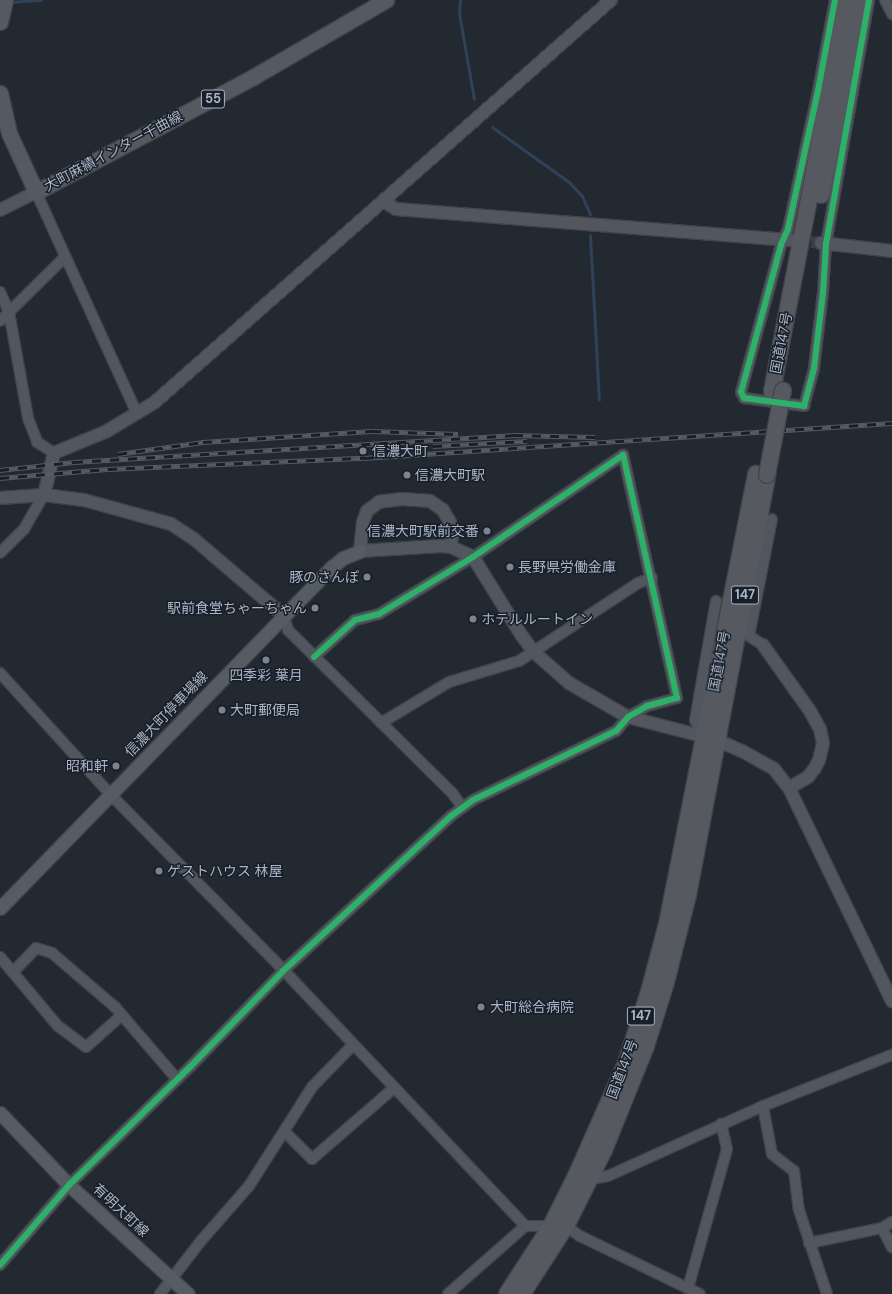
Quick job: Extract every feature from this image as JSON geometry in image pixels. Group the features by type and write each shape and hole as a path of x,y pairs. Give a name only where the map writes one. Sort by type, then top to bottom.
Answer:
{"highway":[{"name":"国道147号","path":"522,1294 582,1179 626,1063 649,992 667,924 710,739 762,474 847,0"},
{"name":"国道147号","path":"778,390 859,0"},
{"name":"国道147号","path":"507,1294 558,1226"}],"main road":[{"path":"0,19 4,0"},
{"name":"大町麻績インター千曲線","path":"0,93 9,133 36,192 253,77 386,0"},
{"name":"信濃大町停車場線","path":"0,908 333,566 343,558 360,550"},
{"name":"有明大町線","path":"0,1113 70,1185 188,1294"}],"street":[{"path":"54,453 107,431 137,414 166,392 611,0"},
{"path":"835,0 788,240 742,392 744,398 804,406 814,368 823,292 823,243 869,0"},
{"path":"885,0 892,14"},
{"path":"0,210 36,192 137,414"},
{"path":"383,201 396,209 788,240"},
{"path":"823,243 892,251"},
{"path":"0,321 65,257"},
{"path":"0,292 10,312 28,418 37,442 54,453"},
{"path":"0,553 24,529 44,495 54,453"},
{"path":"0,1265 70,1185 177,1079 282,971 462,808 616,731 628,716 647,706 677,698 652,578 623,455 484,547 473,557 379,614 355,620 314,657"},
{"path":"0,498 44,495 108,505 171,524 194,539 284,616 288,630 453,794 462,808"},
{"path":"451,547 452,531 443,510 424,500 402,499 379,502 367,511 363,522 360,550 429,546 451,547 473,557 512,622 535,653 569,683 628,716 710,739 761,760 774,770 789,788 892,1001"},
{"path":"772,519 749,636 763,644 810,710 820,729 823,743 819,760 815,768 808,777 789,788"},
{"path":"380,723 443,684 507,666 535,653 638,583 652,578"},
{"path":"710,739 695,720 716,601"},
{"path":"1,676 110,794 282,971 525,1226"},
{"path":"14,971 36,948 52,953 90,984 122,1015 177,1079"},
{"path":"0,957 14,971 58,1026 86,1047 122,1015"},
{"path":"160,1294 173,1280 200,1242 249,1186 312,1087 353,1045"},
{"path":"582,1179 608,1176 763,1106 892,1056"},
{"path":"284,1131 312,1160 394,1088"},
{"path":"763,1106 772,1154 794,1171 799,1210 827,1294"},
{"path":"688,1288 727,1149 721,1124"},
{"path":"809,1243 882,1228 892,1222"},
{"path":"448,1294 525,1226 558,1226 700,1294"},
{"path":"882,1228 892,1248"}],"waterway":[{"path":"10,2 41,0"},
{"path":"460,0 459,13 474,99"},
{"path":"492,127 569,182 582,196 590,214"},
{"path":"590,235 599,400"}],"tunnel":[{"path":"793,240 821,243"}],"railway":[{"path":"0,478 108,469 364,458 892,423"},
{"path":"118,454 203,442 372,431 458,434"},
{"path":"0,470 74,462 514,435 595,437"},
{"path":"433,446 527,441"}],"cycle path":[{"path":"835,0 818,91 788,229 781,245 741,392 744,398 804,406 814,368 823,293 826,244 869,0"},
{"path":"0,1265 69,1185 191,1066 283,971 451,816 473,800 616,731 628,717 647,706 677,698 623,455 473,557 379,614 355,620 314,657"}],"place":[{"name":"信濃大町","path":"363,451"},
{"name":"信濃大町駅","path":"407,475"},
{"name":"信濃大町駅前交番","path":"487,531"},
{"name":"長野県労働金庫","path":"510,567"},
{"name":"豚のさんぽ","path":"367,577"},
{"name":"駅前食堂ちゃーちゃん","path":"315,608"},
{"name":"ホテルルートイン","path":"473,619"},
{"name":"四季彩 葉月","path":"266,660"},
{"name":"大町郵便局","path":"222,710"},
{"name":"昭和軒","path":"116,766"},
{"name":"ゲストハウス 林屋","path":"159,871"},
{"name":"大町総合病院","path":"481,1007"}]}
